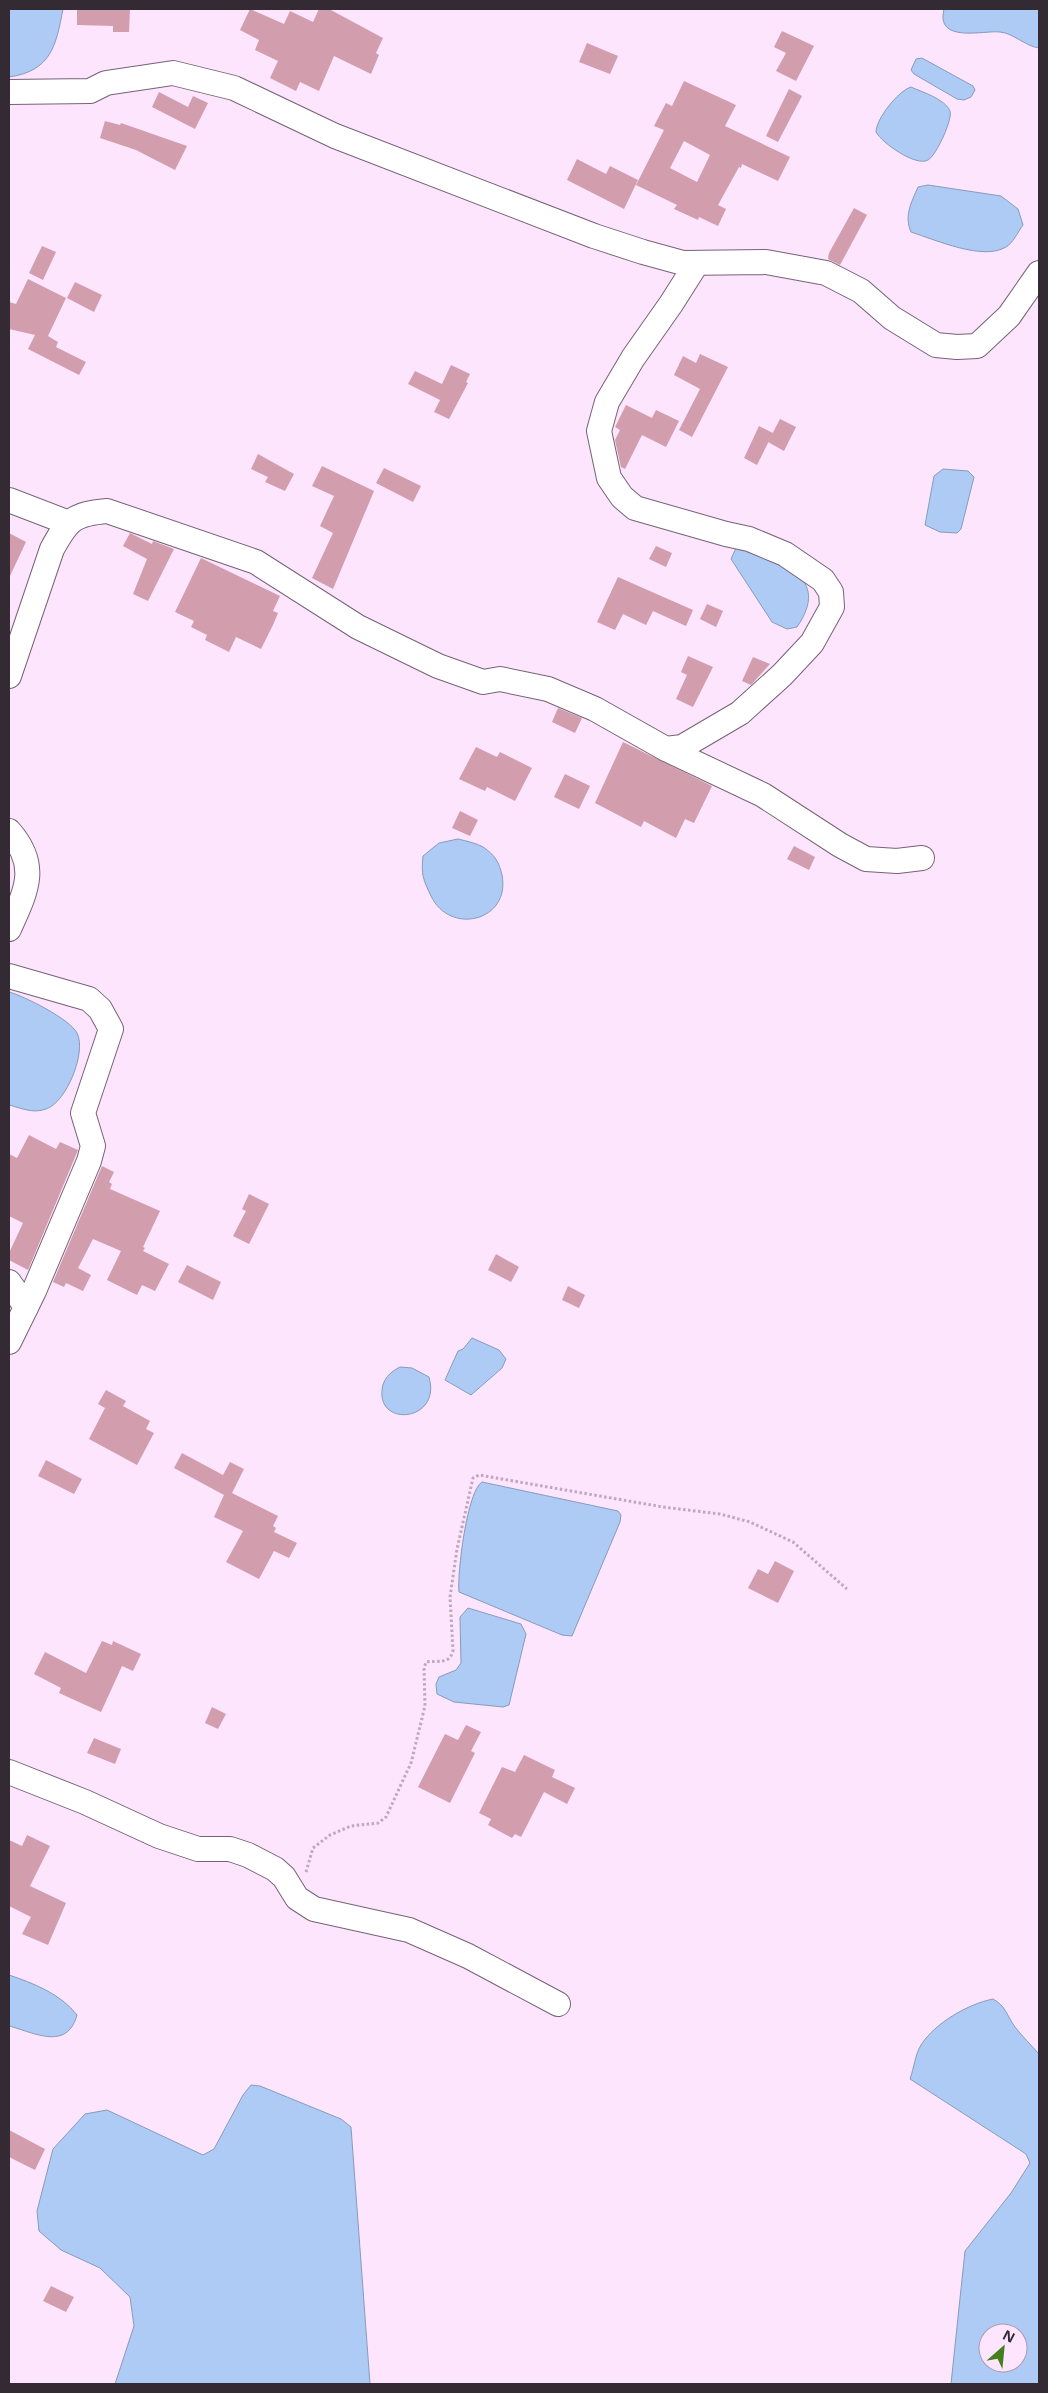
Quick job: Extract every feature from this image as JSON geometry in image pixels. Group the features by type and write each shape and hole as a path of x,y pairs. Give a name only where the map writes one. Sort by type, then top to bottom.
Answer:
{"street":[{"path":"9,92 90,91 106,83 173,73 234,88 335,136 594,236 683,263 766,262 826,273 861,291 892,318 920,337 936,345 977,346 1009,316 1039,273"},
{"path":"666,749 682,748 740,713 782,675 812,643 832,607 830,592 823,580 785,554 749,539 635,508 622,497 609,478 598,431 607,402 633,358 697,263"},
{"path":"9,500 69,523"},
{"path":"9,676 52,549 69,523 83,513 107,511 256,562 358,627 438,666 483,682 500,679 548,689 594,709 666,749 763,795 840,845 866,859 897,861 922,858"},
{"path":"9,831 21,845 28,865 23,896 9,929"},
{"path":"9,976 89,999 100,1009 111,1029 83,1113 93,1146 89,1162 9,1342"},
{"path":"9,1282 26,1307"},
{"path":"9,1772 85,1802 159,1836 198,1849 230,1849 248,1855 275,1869 288,1883 297,1898 314,1908 409,1930 468,1956 558,2004"}],"path":[{"path":"297,1898 313,1848 330,1835 351,1826 378,1823 386,1817 411,1764 425,1706 424,1668 426,1662 445,1662 451,1657 453,1650 450,1597 457,1549 473,1478 479,1475 720,1514 750,1522 792,1542 847,1589"}],"water":[{"path":"9,9 63,9 54,45 43,63 23,74 9,77"},
{"path":"944,9 1039,9 1039,48 1000,32 963,33 954,31 947,27 943,20"},
{"path":"922,58 973,86 975,90 971,97 964,100 957,99 914,74 911,70 916,59"},
{"path":"911,87 938,99 950,111 949,121 939,145 928,160 923,161 900,153 879,137 876,132 880,120 889,106 900,94"},
{"path":"928,185 1001,196 1018,209 1023,225 1009,245 996,251 985,252 959,248 911,232 908,215 911,204 918,187"},
{"path":"943,469 968,471 974,477 961,529 957,533 940,532 925,525 934,476"},
{"path":"742,545 785,566 797,574 805,584 809,595 806,610 797,627 787,629 772,622 731,559 736,548"},
{"path":"458,839 477,844 491,853 496,859 502,875 502,891 497,903 488,912 477,918 464,919 451,916 440,908 431,896 423,877 423,856 439,843"},
{"path":"9,992 35,1003 66,1021 77,1033 79,1052 73,1076 61,1097 46,1109 32,1111 9,1105"},
{"path":"472,1338 499,1350 506,1359 502,1368 471,1395 445,1380 458,1351 463,1349"},
{"path":"400,1367 412,1368 429,1377 431,1392 427,1403 419,1410 409,1414 399,1414 389,1410 383,1402 382,1390 385,1379"},
{"path":"482,1482 618,1511 621,1515 620,1522 572,1636 562,1635 459,1592 464,1534 472,1500"},
{"path":"468,1608 521,1624 526,1634 509,1705 503,1707 454,1702 437,1694 436,1684 439,1677 456,1670 461,1663 460,1617"},
{"path":"9,1975 55,1995 77,2015 66,2033 49,2037 9,2026"},
{"path":"993,1999 1001,2005 1015,2027 1039,2054 1039,2384 951,2384 965,2251 1011,2193 1030,2163 1026,2154 910,2079 919,2049 927,2037 943,2022 973,2005"},
{"path":"251,2085 260,2086 341,2119 351,2127 370,2384 115,2384 134,2326 130,2297 100,2268 61,2250 39,2231 37,2211 53,2149 85,2114 107,2110 203,2155 214,2149 243,2095"}],"building":[{"path":"77,9 130,9 129,32 113,32 113,26 77,25"},
{"path":"250,9 284,24 290,11 313,22 319,9 329,9 383,38 376,53 379,55 371,74 334,56 319,91 300,82 296,91 270,78 278,61 255,50 259,40 240,30"},
{"path":"782,31 814,46 796,81 776,71 786,53 774,47"},
{"path":"587,43 618,56 610,74 579,62"},
{"path":"684,81 736,105 725,126 790,157 778,181 742,164 718,205 726,209 718,226 699,217 698,220 674,209 677,205 636,185 664,130 654,126 666,103 672,106","holes":["684,141 710,155 697,182 670,168"]},
{"path":"789,89 802,96 778,142 766,136"},
{"path":"159,92 188,107 193,96 208,103 195,129 152,107"},
{"path":"105,121 120,125 121,123 187,146 175,170 136,150 100,138"},
{"path":"577,159 606,174 610,166 638,180 624,209 567,180"},
{"path":"854,208 867,215 840,265 828,259 829,253"},
{"path":"42,246 56,252 43,280 29,273"},
{"path":"28,279 66,298 48,336 58,342 56,347 86,362 79,375 28,349 35,335 9,329 9,302 16,304"},
{"path":"75,282 102,295 94,312 67,298"},
{"path":"700,354 728,367 692,437 679,430 700,389 674,375 683,356 696,363"},
{"path":"451,365 470,374 466,382 468,383 449,419 434,412 440,400 408,384 415,371 442,384"},
{"path":"626,405 652,418 656,410 679,421 666,447 642,435 625,469 621,467 615,440 620,430 615,427"},
{"path":"780,419 796,427 784,451 768,442"},
{"path":"759,426 773,433 757,465 744,458"},
{"path":"258,454 294,474 285,491 265,482 268,477 251,469"},
{"path":"322,466 374,491 333,589 312,578 333,533 320,526 334,496 312,486"},
{"path":"384,468 421,486 413,502 376,483"},
{"path":"9,533 26,542 9,578"},
{"path":"130,533 152,544 153,541 174,549 148,601 133,594 147,559 123,546"},
{"path":"656,546 672,553 666,567 649,559"},
{"path":"201,558 280,596 273,611 278,613 261,649 236,637 229,652 205,640 207,635 191,627 194,621 175,612"},
{"path":"618,577 693,610 686,626 653,611 646,625 623,614 615,630 597,622"},
{"path":"707,604 723,611 716,627 700,619"},
{"path":"688,656 713,667 693,707 676,699 687,675 681,672"},
{"path":"753,657 770,664 751,685 742,681"},
{"path":"558,708 582,718 575,733 552,722"},
{"path":"623,742 712,786 694,823 685,819 676,838 644,821 641,827 595,803"},
{"path":"476,747 497,757 500,752 532,768 515,801 487,787 485,791 459,779"},
{"path":"565,774 590,786 579,809 554,797"},
{"path":"460,811 478,820 470,836 452,828"},
{"path":"794,846 815,857 809,870 787,859"},
{"path":"29,1135 56,1149 60,1142 78,1150 28,1270 9,1260 9,1253 23,1223 9,1216 9,1154 17,1158"},
{"path":"102,1166 114,1172 109,1182 112,1184 110,1189 160,1211 143,1247 145,1248 143,1251 169,1264 155,1291 142,1285 137,1295 107,1280 121,1251 93,1239 78,1268 91,1275 83,1291 66,1283 64,1287 53,1282"},
{"path":"249,1194 269,1204 249,1244 233,1236 246,1211 242,1209"},
{"path":"496,1254 519,1267 511,1282 488,1270"},
{"path":"187,1265 221,1282 213,1300 178,1282"},
{"path":"568,1286 585,1295 579,1308 562,1300"},
{"path":"106,1390 126,1401 123,1406 150,1421 146,1429 154,1433 137,1465 89,1439 105,1408 98,1404"},
{"path":"182,1453 223,1475 230,1462 244,1469 232,1493 278,1516 273,1526 276,1528 274,1532 297,1543 289,1558 274,1551 259,1579 226,1562 243,1531 214,1517 224,1495 174,1468"},
{"path":"46,1460 82,1479 74,1494 38,1476"},
{"path":"775,1561 794,1571 778,1603 748,1588 758,1569 768,1574"},
{"path":"102,1641 112,1645 113,1641 141,1654 133,1671 122,1666 101,1712 59,1693 61,1688 34,1674 45,1652 86,1673"},
{"path":"212,1707 226,1714 218,1729 205,1723"},
{"path":"466,1725 481,1732 471,1751 475,1753 450,1803 418,1787 445,1734 458,1740"},
{"path":"94,1738 121,1749 115,1764 87,1753"},
{"path":"524,1755 555,1770 552,1777 575,1788 567,1804 544,1792 521,1837 515,1834 512,1838 488,1825 491,1819 479,1813 502,1767 515,1772"},
{"path":"27,1835 50,1846 30,1886 66,1903 48,1945 22,1934 31,1917 9,1906 9,1840 22,1846"},
{"path":"9,2130 45,2149 35,2170 9,2157"},
{"path":"51,2286 74,2297 66,2312 43,2301"}]}
